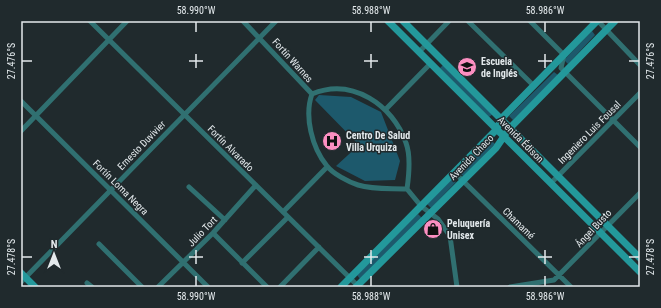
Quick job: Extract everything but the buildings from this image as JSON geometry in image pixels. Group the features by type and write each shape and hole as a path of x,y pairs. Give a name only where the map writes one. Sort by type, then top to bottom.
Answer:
{"main road":[{"name":"Avenida Édison","path":"388,21 640,272"},
{"name":"Avenida Édison","path":"403,21 502,119 557,177 640,258"},
{"name":"Avenida Chaco","path":"341,287 497,129 502,119 597,21"},
{"name":"Avenida Chaco","path":"358,287 462,180 496,148 509,128 615,21"},
{"path":"22,278 35,287"}],"street":[{"name":"Fortín Alvarado","path":"90,21 358,287"},
{"path":"21,131 127,21"},
{"name":"Fortín Warnes","path":"243,21 260,37 312,94"},
{"name":"Ernesto Duvivier","path":"22,278 276,21"},
{"path":"419,52 449,21"},
{"path":"468,21 534,86"},
{"path":"530,21 564,55 561,68 640,147"},
{"path":"597,21 640,65"},
{"path":"386,109 430,64"},
{"name":"Fortín Warnes","path":"327,167 316,147 312,134 308,103 312,94 321,90 334,89 358,92 386,109 397,122 407,144 409,174 407,189"},
{"name":"Ingeniero Luis Fousal","path":"551,183 640,93"},
{"name":"Fortín Loma Negra","path":"21,100 208,287"},
{"path":"283,212 327,167 357,185 407,189 421,206 438,218 450,236 457,287"},
{"name":"Chamamé","path":"454,172 571,287"},
{"name":"Julio Tort","path":"158,287 225,220 256,185"},
{"path":"189,187 225,220"},
{"name":"Ángel Busto","path":"560,275 607,225 640,193"},
{"path":"242,263 288,217"},
{"path":"212,233 266,287"},
{"path":"99,244 142,287"},
{"path":"280,287 319,248"},
{"path":"510,287 554,280 560,275"},
{"path":"87,283 92,287"}],"shaded area":[{"path":"592,31 595,35 568,64 564,60"},
{"path":"443,65 493,114 489,117 440,68"},
{"path":"554,72 558,75 513,120 509,116"},
{"path":"319,95 351,97 381,112 400,161 395,180 365,181 336,166 359,145 315,100"},
{"path":"491,140 495,144 463,176 459,172"},
{"path":"452,179 456,182 431,208 427,204"},
{"path":"418,214 422,218 360,279 357,275"}],"place":[{"name":"Escuela de Inglés","path":"467,67"},
{"name":"Centro De Salud Villa Urquiza","path":"332,141"},
{"name":"Peluquería Unisex","path":"433,229"}]}
